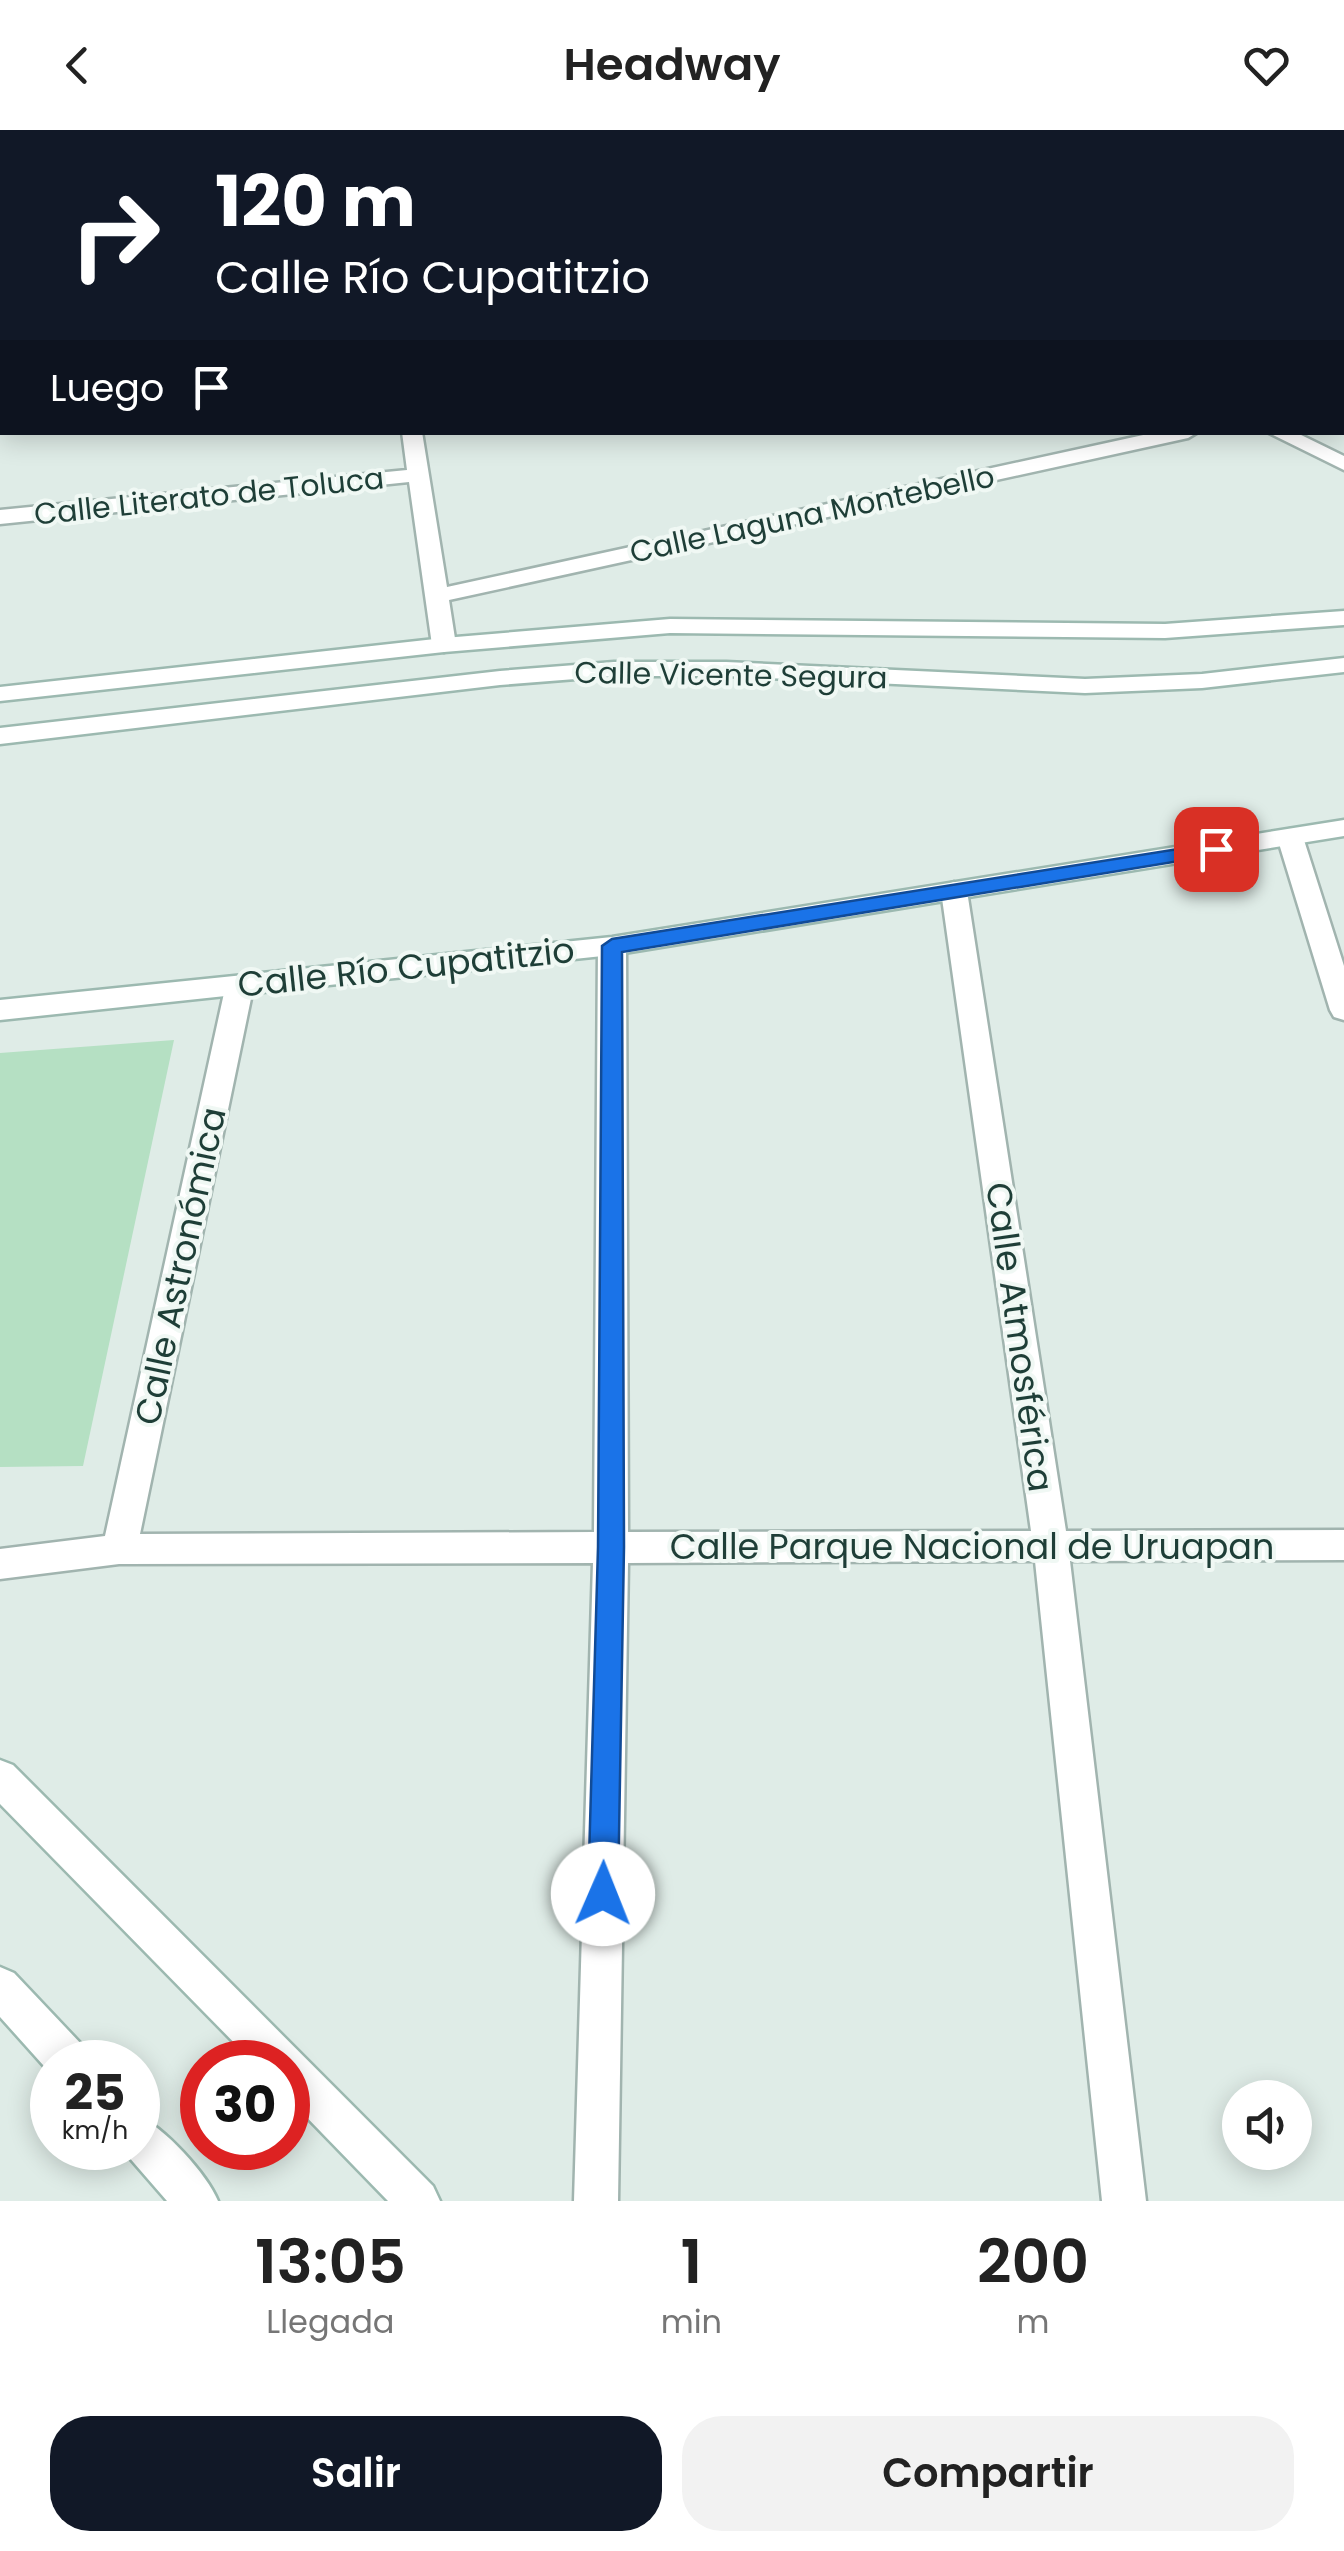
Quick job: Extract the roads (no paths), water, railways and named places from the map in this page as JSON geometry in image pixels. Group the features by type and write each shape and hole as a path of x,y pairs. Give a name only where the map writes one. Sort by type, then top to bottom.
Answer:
{"street":[{"path":"412,435 444,645"},
{"name":"Calle Laguna Montebello","path":"436,596 1174,435"},
{"path":"1283,435 1344,464"},
{"name":"Calle Literato de Toluca","path":"0,517 417,475"},
{"name":"Calle Vicente Segura","path":"0,694 444,645 670,626 1165,631 1344,618"},
{"path":"574,634 578,672"},
{"name":"Calle Vicente Segura","path":"0,736 578,672 726,670 1084,686 1202,681 1344,665"},
{"name":"Calle Río Cupatitzio","path":"0,1010 612,946 1344,828"},
{"path":"1290,837 1344,1010"},
{"name":"Calle Atmosférica","path":"954,891 1051,1547 1124,2201"},
{"path":"596,2201 611,1547 612,946"},
{"name":"Calle Astronómica","path":"120,1549 240,984"},
{"name":"Calle Parque Nacional de Uruapan","path":"0,1564 120,1549 1344,1546"},
{"path":"0,1778 259,2040"},
{"path":"0,1987 49,2040"},
{"path":"310,2091 418,2201"},
{"path":"160,2161 196,2201"}]}
